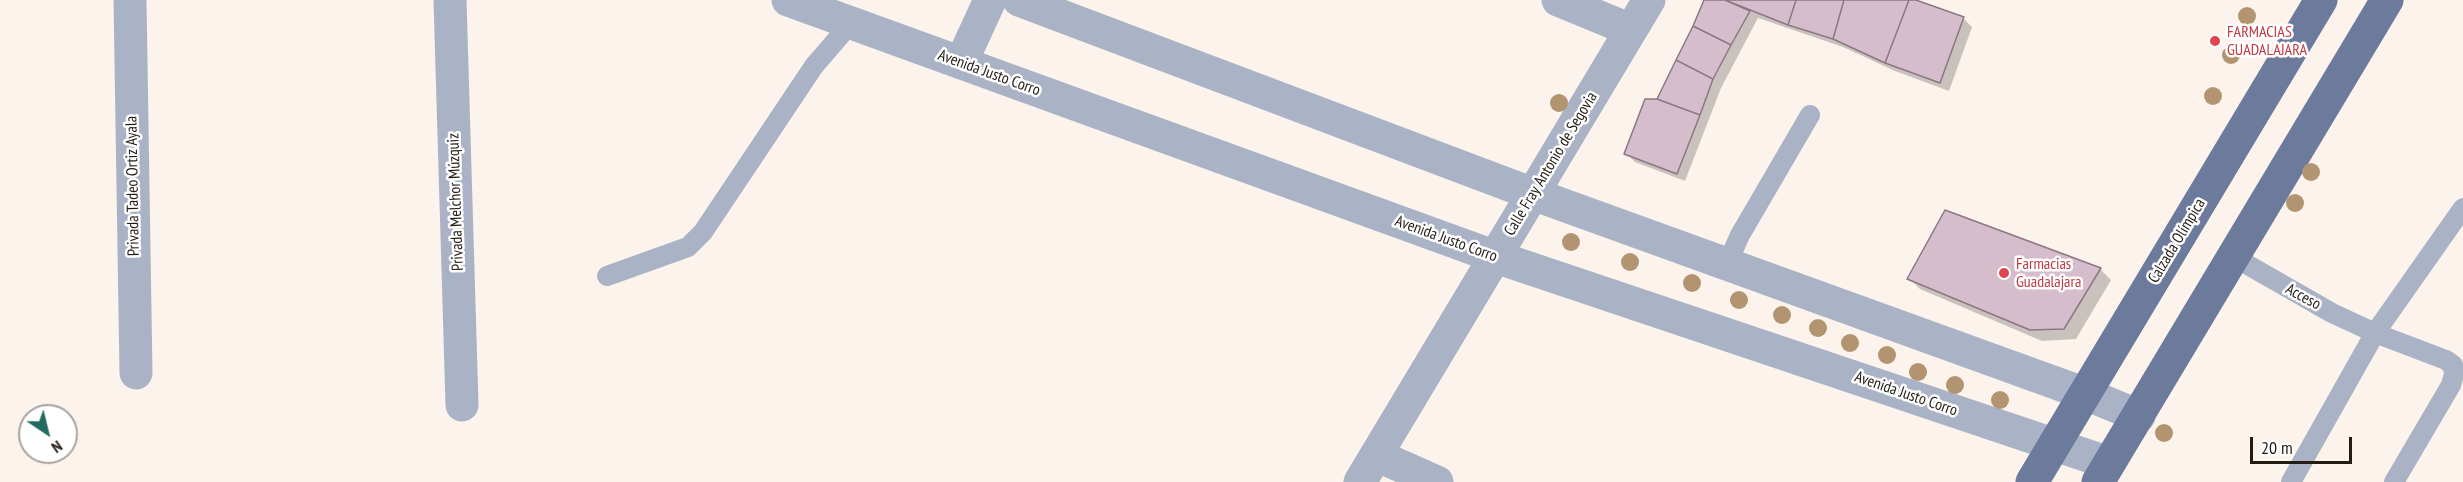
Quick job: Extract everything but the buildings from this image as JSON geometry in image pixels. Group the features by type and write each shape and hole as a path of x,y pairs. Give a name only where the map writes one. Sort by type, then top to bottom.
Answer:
{"main road":[{"name":"Calzada Olímpica","path":"2032,482 2322,0"},
{"path":"2103,472 2139,416 2387,0"}],"street":[{"name":"Privada Tadeo Ortiz Ayala","path":"130,0 136,373"},
{"name":"Privada Melchor Múzquiz","path":"450,0 462,405"},
{"name":"Avenida Justo Corro","path":"788,0 1496,257 2054,444 2103,472"},
{"path":"961,63 990,0"},
{"path":"1019,0 1533,194 2086,394 2139,416"},
{"path":"1558,0 1631,30"},
{"name":"Calle Fray Antonio de Segovia","path":"1368,469 1648,0"},
{"path":"1368,469 1437,482"}],"lane":[{"path":"607,276 688,247 704,232 814,66 850,23"},
{"path":"1727,264 1740,235 1810,115"},
{"path":"2291,482 2375,333 2463,208"},
{"name":"Acceso","path":"2234,257 2283,286 2375,333 2446,360 2458,359"},
{"path":"2394,482 2451,385 2458,359"}],"place":[{"name":"FARMACIAS GUADALAJARA","path":"2215,41"},
{"name":"Farmacias Guadalajara","path":"2004,273"}]}
